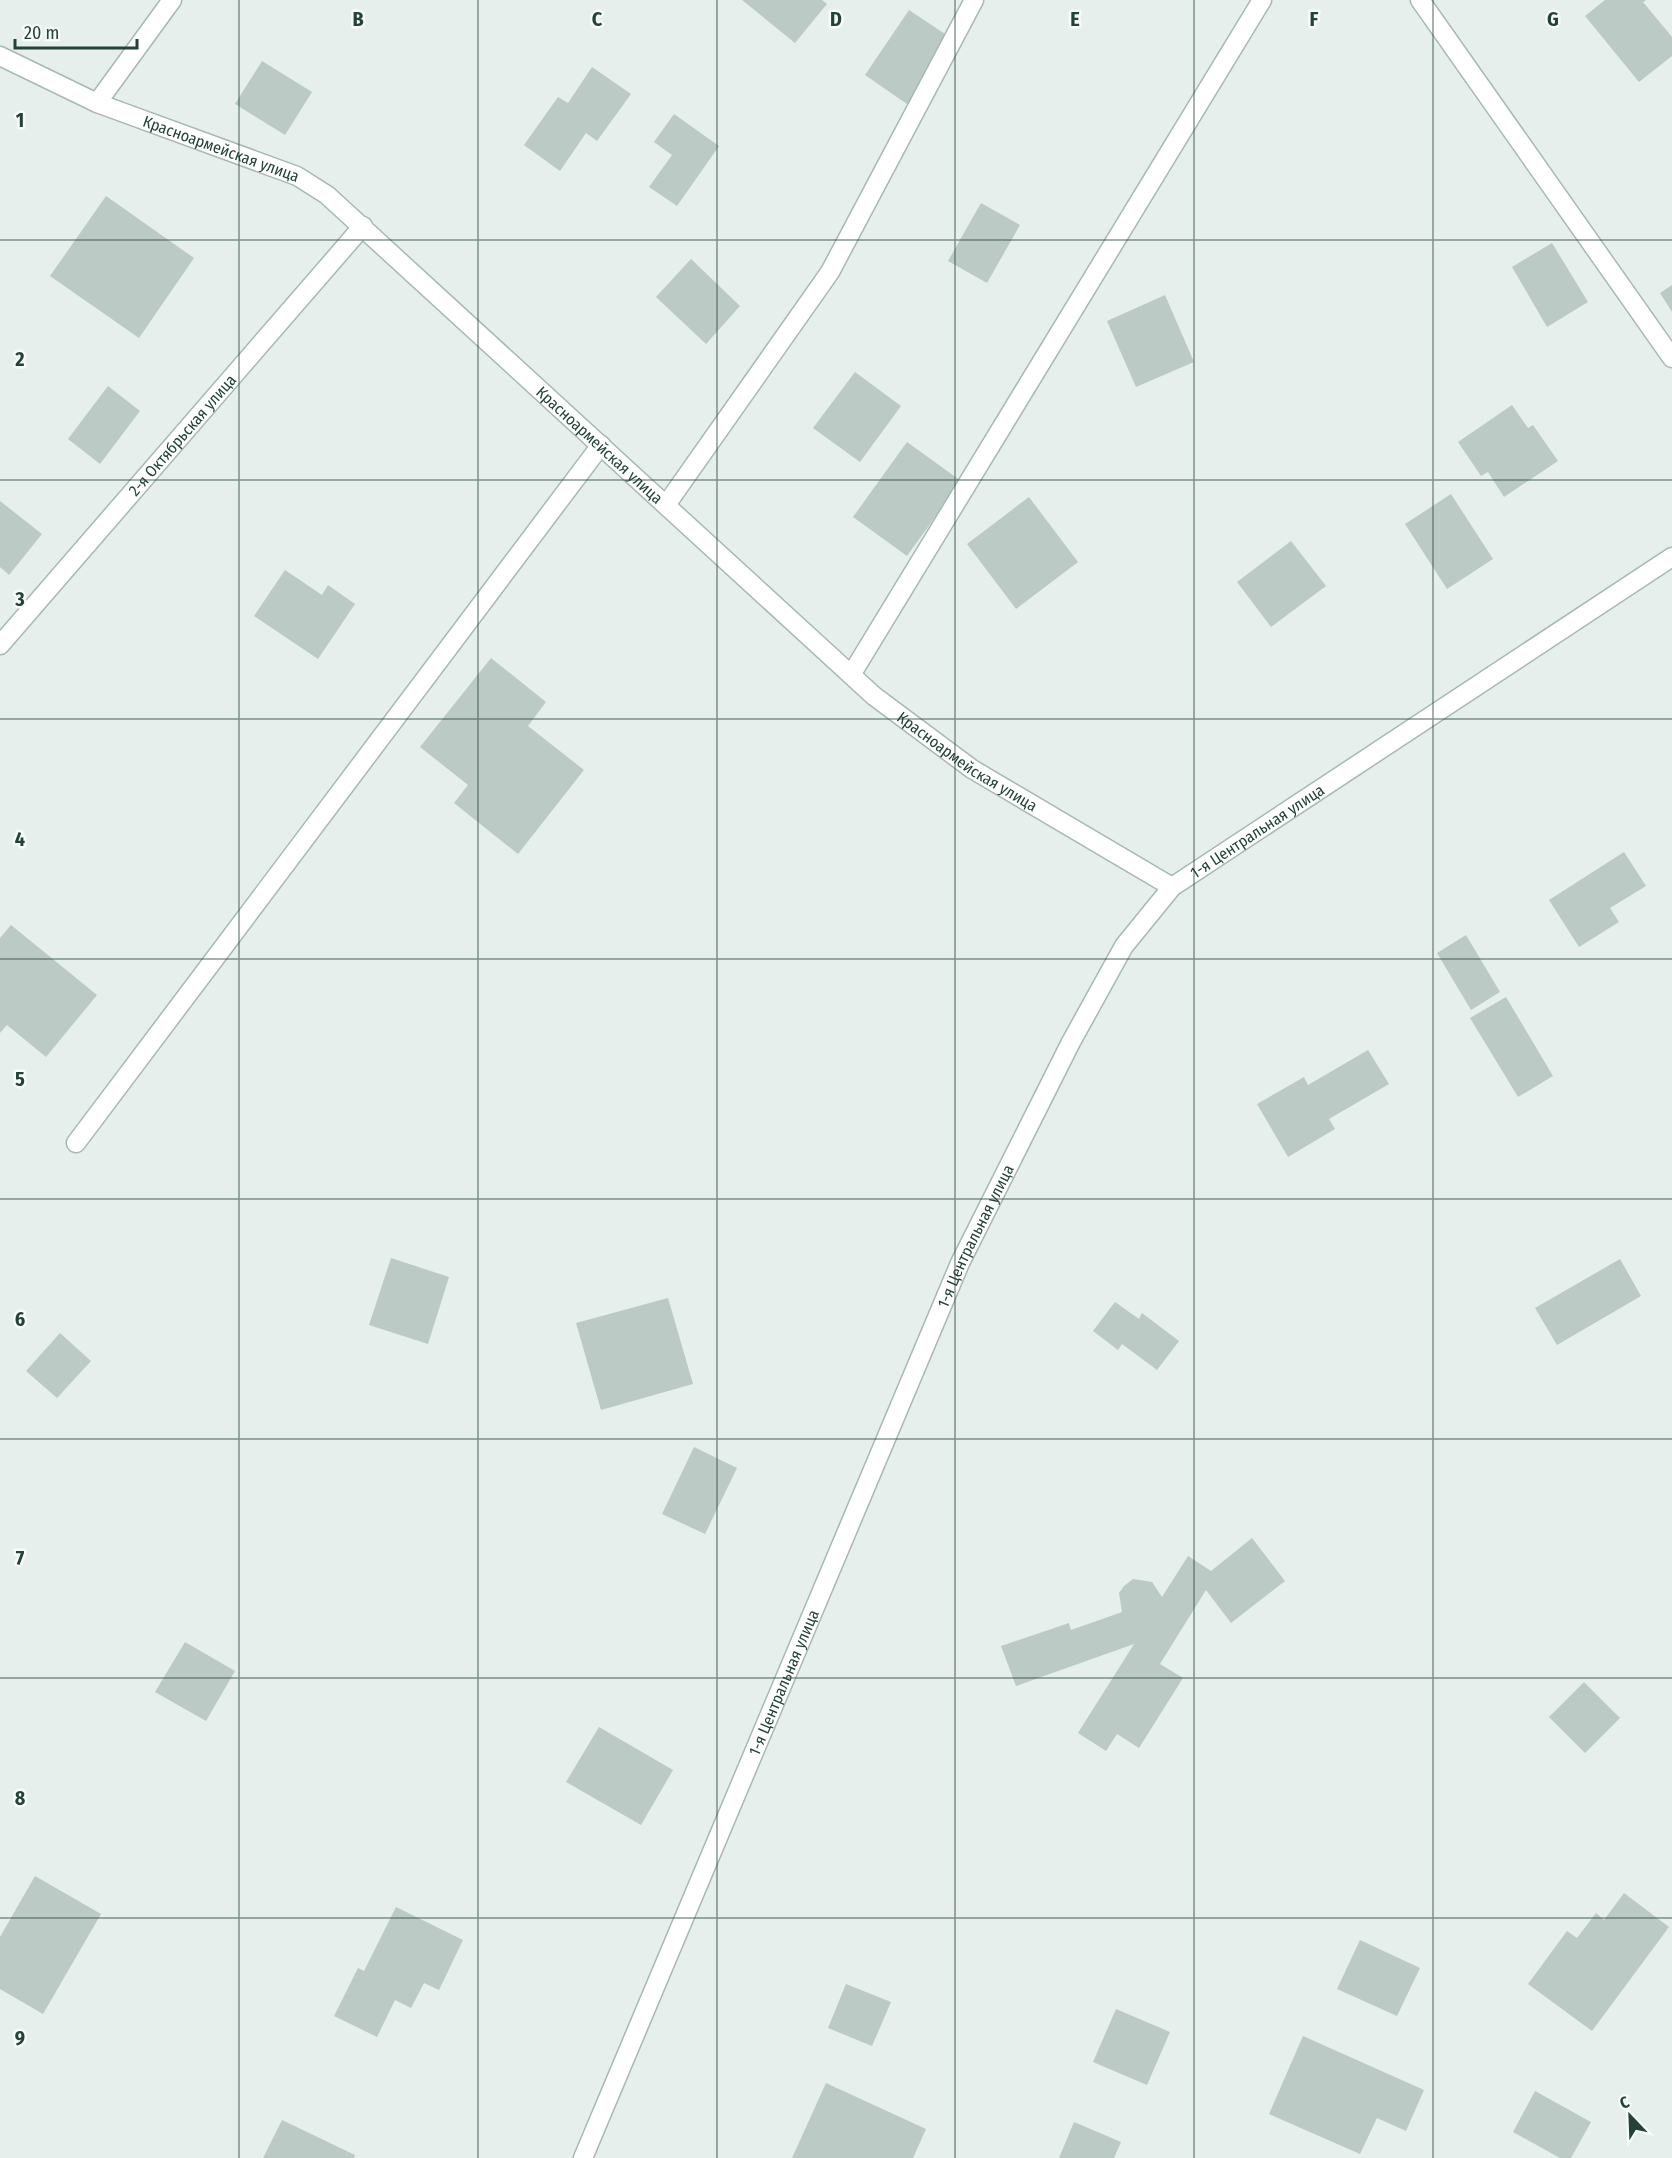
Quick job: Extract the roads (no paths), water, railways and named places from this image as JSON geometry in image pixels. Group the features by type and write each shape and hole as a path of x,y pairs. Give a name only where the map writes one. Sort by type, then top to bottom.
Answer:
{"street":[{"path":"97,103 172,0"},
{"path":"666,506 830,272 975,0"},
{"path":"851,675 1262,0"},
{"path":"1420,0 1672,358"},
{"name":"Красноармейская улица","path":"0,56 97,103 297,176 327,195 873,696 972,770 1172,887"},
{"name":"2-я Октябрьская улица","path":"0,645 363,226"},
{"path":"76,1143 601,445"},
{"name":"1-я Центральная улица","path":"583,2158 960,1263 1071,1042 1124,946 1172,887 1672,557"}]}
